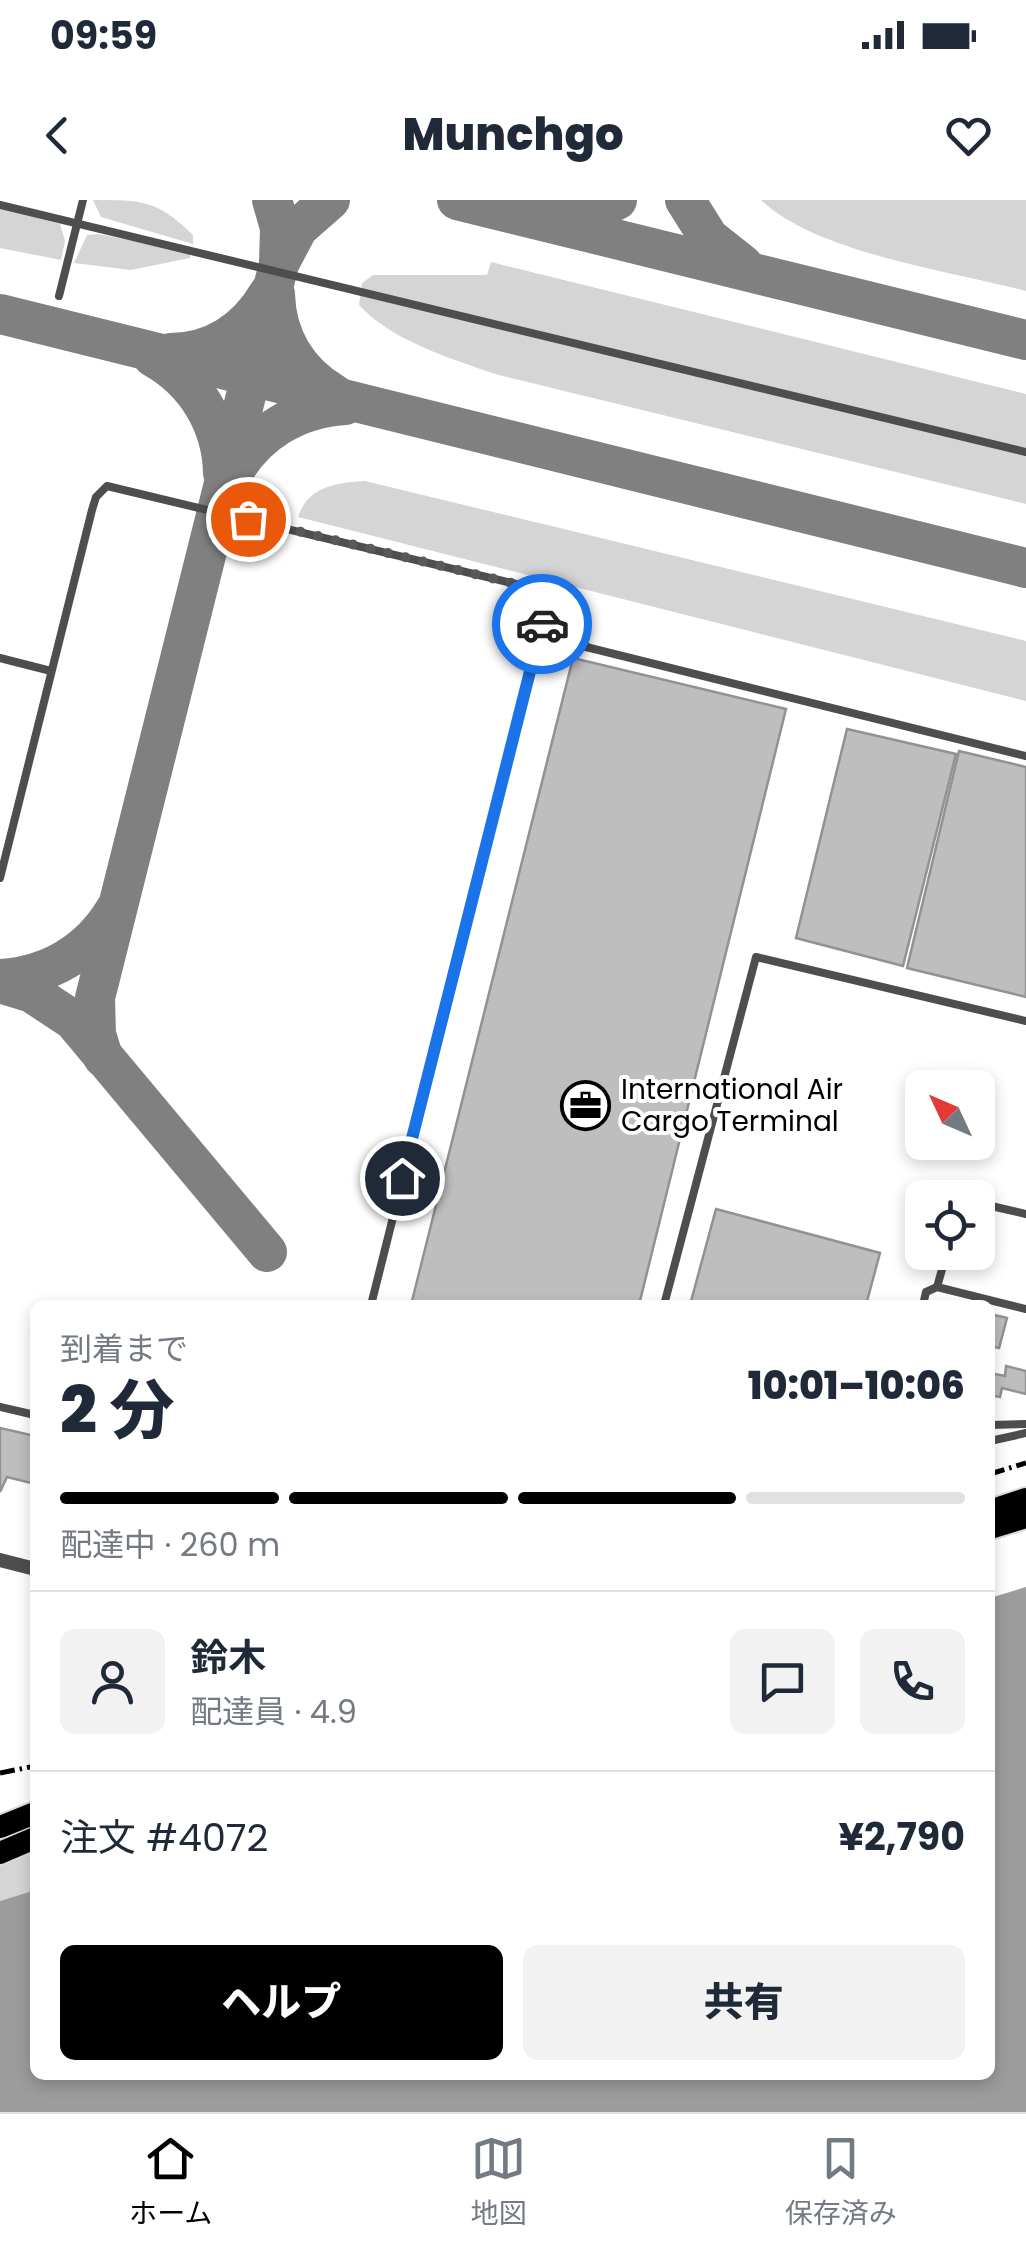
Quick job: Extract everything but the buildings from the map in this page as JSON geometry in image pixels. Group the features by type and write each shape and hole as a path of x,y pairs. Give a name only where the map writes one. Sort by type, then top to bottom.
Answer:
{"main road":[{"path":"995,1508 1026,1499"},
{"path":"995,1526 1026,1517"},
{"path":"0,1827 30,1815"},
{"path":"0,1852 30,1840"}],"street":[{"path":"0,1560 30,1568"}],"lane":[{"path":"59,296 83,200"},
{"path":"0,205 1026,452"},
{"path":"0,878 96,497 108,486 516,584 544,600 587,647"},
{"path":"372,1300 544,600"},
{"path":"533,656 566,642 1026,756"},
{"path":"0,658 51,671"},
{"path":"665,1300 756,957 1026,1020"},
{"path":"995,1206 1026,1214"},
{"path":"937,1287 942,1270"},
{"path":"924,1300 926,1292 937,1287 990,1300"},
{"path":"995,1301 1026,1309"},
{"path":"0,1407 30,1415"},
{"path":"995,1425 1026,1424"},
{"path":"995,1441 1026,1432"}],"shaded area":[{"path":"93,200 148,204 193,235 193,244 101,217"},
{"path":"761,200 1026,200 1026,291 849,247 785,218"},
{"path":"0,207 60,224 65,241 61,260 0,248"},
{"path":"87,235 190,252 190,258 131,270 74,263"},
{"path":"491,262 1026,394 1026,504 495,374 405,338 359,305 362,283 373,275 487,275"},
{"path":"365,481 1026,641 1026,701 298,517 309,499 324,488"},
{"path":"1026,1587 1026,2112 0,2112 0,1901 30,1892 30,2080 995,2080 995,1596"},
{"path":"30,1854 30,1892 0,1901 0,1866"}],"taxiway":[{"path":"272,200 280,228 279,264"},
{"path":"103,1057 96,1034 95,998 279,264 298,228 330,200"},
{"path":"457,200 1026,340"},
{"path":"550,218 586,214 617,200"},
{"path":"685,200 709,238 743,265"},
{"path":"170,353 201,349 228,337 250,318 269,293"},
{"path":"275,294 279,325 291,352 309,375 334,394"},
{"path":"0,314 1026,568"},
{"path":"153,357 182,378 204,406 218,438 223,473"},
{"path":"233,473 254,446 280,425 311,411 345,405"},
{"path":"0,979 35,973 66,959 93,938 115,910"},
{"path":"0,983 32,993 73,1020 267,1252"}],"railway":[{"path":"995,1472 1026,1463"},
{"path":"0,1773 30,1767"}],"way so far":[{"path":"248,519 516,584 544,600 542,624"}],"place":[{"name":"International Air Cargo Terminal","path":"586,1105"}],"route":[{"path":"402,1178 542,624"}]}
